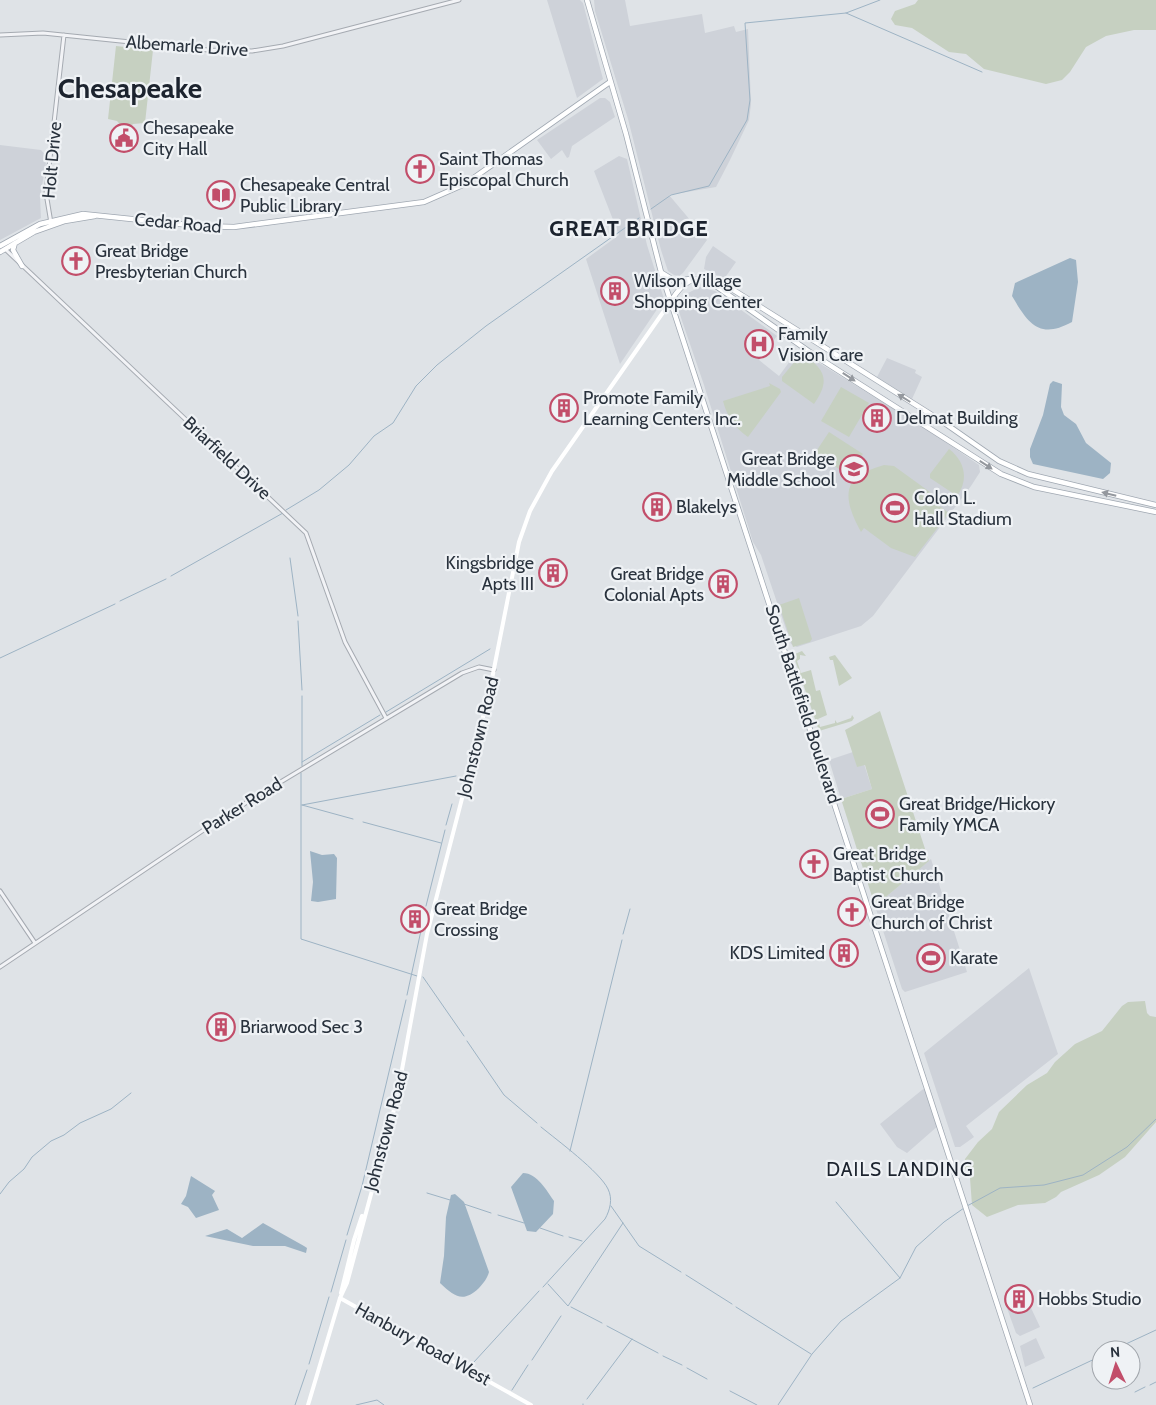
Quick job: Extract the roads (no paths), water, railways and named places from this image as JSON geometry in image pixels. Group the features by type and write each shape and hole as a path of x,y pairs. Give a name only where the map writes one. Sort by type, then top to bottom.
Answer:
{"main road":[{"name":"South Battlefield Boulevard","path":"587,0 626,134 670,301 1030,1405"},
{"name":"Cedar Road","path":"2,245 24,231 51,223 97,215 193,226 234,227 424,202 464,184 610,82"},
{"name":"Cedar Road","path":"2,251 51,223"},
{"path":"16,242 13,250 22,266"},
{"path":"661,272 674,281 696,278 716,279 943,422 999,461 1028,474 1052,481 1156,505"},
{"path":"670,301 680,288 696,278"},
{"path":"710,278 720,289 817,357 1001,474 1041,488 1156,512"},
{"path":"720,289 726,289 763,309"},
{"name":"Johnstown Road","path":"308,1405 340,1298 347,1283 365,1209 396,1102 427,934 454,835 494,670 516,552 537,497 552,471 670,301"},
{"name":"Hanbury Road West","path":"340,1298 532,1405"}],"street":[{"name":"Albemarle Drive","path":"0,35 28,32 208,50 252,52 283,46 459,0"},
{"name":"Holt Drive","path":"51,223 46,193 64,35"},
{"path":"2,245 2,251"},
{"name":"Briarfield Drive","path":"2,251 22,266 306,533 345,642 386,718"},
{"name":"Parker Road","path":"0,966 229,813 386,718 471,668 479,666 494,670"},
{"path":"0,891 36,943"}],"water":[{"path":"1070,258 1076,260 1078,282 1072,322 1051,329 1043,329 1036,326 1023,314 1012,296 1015,283"},
{"path":"1053,381 1062,384 1061,407 1064,415 1076,424 1086,443 1111,463 1110,473 1103,479 1033,464 1030,457 1030,449 1043,415 1050,384"},
{"path":"310,851 322,855 334,854 337,858 336,899 318,902 311,901 313,882"},
{"path":"523,1173 537,1179 554,1201 553,1214 536,1232 527,1231 511,1187"},
{"path":"191,1176 215,1191 212,1195 219,1210 196,1218 188,1207 181,1204 186,1196"},
{"path":"455,1194 464,1202 489,1272 479,1288 464,1297 455,1295 440,1283 444,1256 446,1217 451,1195"},
{"path":"263,1223 307,1248 306,1253 285,1246 253,1246 205,1236 227,1229 242,1238"}],"waterway":[{"path":"651,209 671,195 709,186 747,120 750,100 745,23 846,13 880,0"},
{"path":"846,13 982,72"},
{"path":"286,510 319,490 349,465 374,436 393,423 416,386 437,365 486,326 639,218"},
{"path":"171,576 283,513"},
{"path":"290,558 298,616"},
{"path":"120,601 166,579"},
{"path":"0,658 115,604"},
{"path":"298,621 302,690"},
{"path":"386,712 490,649"},
{"path":"302,696 302,766"},
{"path":"302,762 380,715"},
{"path":"301,773 301,939 417,976"},
{"path":"302,805 456,776"},
{"path":"446,825 452,804"},
{"path":"302,805 353,819"},
{"path":"363,822 441,843"},
{"path":"426,906 445,830"},
{"path":"623,934 630,909"},
{"path":"407,995 425,912"},
{"path":"570,1151 622,940"},
{"path":"423,977 464,1036"},
{"path":"347,1235 362,1186 406,1000"},
{"path":"467,1041 504,1095 537,1123"},
{"path":"0,1194 9,1182 24,1169 32,1157 51,1141 64,1135 80,1123 111,1109 131,1093"},
{"path":"967,1206 1000,1188 1044,1185 1083,1175 1127,1147 1156,1119"},
{"path":"541,1127 578,1156 596,1174 608,1189 611,1201 605,1219 543,1287"},
{"path":"427,1193 450,1200"},
{"path":"836,1202 900,1278"},
{"path":"464,1204 491,1213"},
{"path":"611,1206 639,1246 681,1272"},
{"path":"778,1405 812,1354 841,1321 900,1278 916,1247 944,1222 964,1208"},
{"path":"498,1215 524,1223"},
{"path":"548,1284 568,1306 623,1223"},
{"path":"540,1228 563,1236"},
{"path":"569,1237 582,1241"},
{"path":"331,1292 346,1240"},
{"path":"686,1275 732,1304"},
{"path":"474,1362 539,1291"},
{"path":"309,1364 329,1297"},
{"path":"571,1307 602,1323"},
{"path":"736,1307 811,1354"},
{"path":"532,1360 561,1316"},
{"path":"607,1326 658,1353"},
{"path":"1134,1340 1156,1330"},
{"path":"587,1399 632,1339"},
{"path":"663,1356 682,1365"},
{"path":"1033,1388 1091,1361"},
{"path":"512,1390 528,1365"},
{"path":"687,1368 707,1379"},
{"path":"295,1405 307,1370"},
{"path":"1150,1385 1156,1382"},
{"path":"1135,1392 1145,1387"},
{"path":"730,1391 757,1405"},
{"path":"356,1405 377,1400 384,1405"}],"place":[{"name":"Chesapeake City Hall","path":"124,138"},
{"name":"Saint Thomas Episcopal Church","path":"420,169"},
{"name":"Chesapeake Central Public Library","path":"221,195"},
{"name":"Great Bridge Presbyterian Church","path":"76,261"},
{"name":"Wilson Village Shopping Center","path":"615,291"},
{"name":"Family Vision Care","path":"759,344"},
{"name":"Promote Family Learning Centers Inc.","path":"564,408"},
{"name":"Delmat Building","path":"877,418"},
{"name":"Great Bridge Middle School","path":"854,469"},
{"name":"Blakelys","path":"657,507"},
{"name":"Colon L. Hall Stadium","path":"895,508"},
{"name":"Kingsbridge Apts III","path":"553,573"},
{"name":"Great Bridge Colonial Apts","path":"723,584"},
{"name":"Great Bridge/Hickory Family YMCA","path":"880,814"},
{"name":"Great Bridge Baptist Church","path":"814,864"},
{"name":"Great Bridge Church of Christ","path":"852,912"},
{"name":"Great Bridge Crossing","path":"415,919"},
{"name":"KDS Limited","path":"844,953"},
{"name":"Karate","path":"931,958"},
{"name":"Briarwood Sec 3","path":"221,1027"},
{"name":"Hobbs Studio","path":"1019,1299"}],"district":[{"name":"Chesapeake","path":"130,88"},
{"name":"GREAT BRIDGE","path":"629,228"},
{"name":"DAILS LANDING","path":"900,1169"}]}
